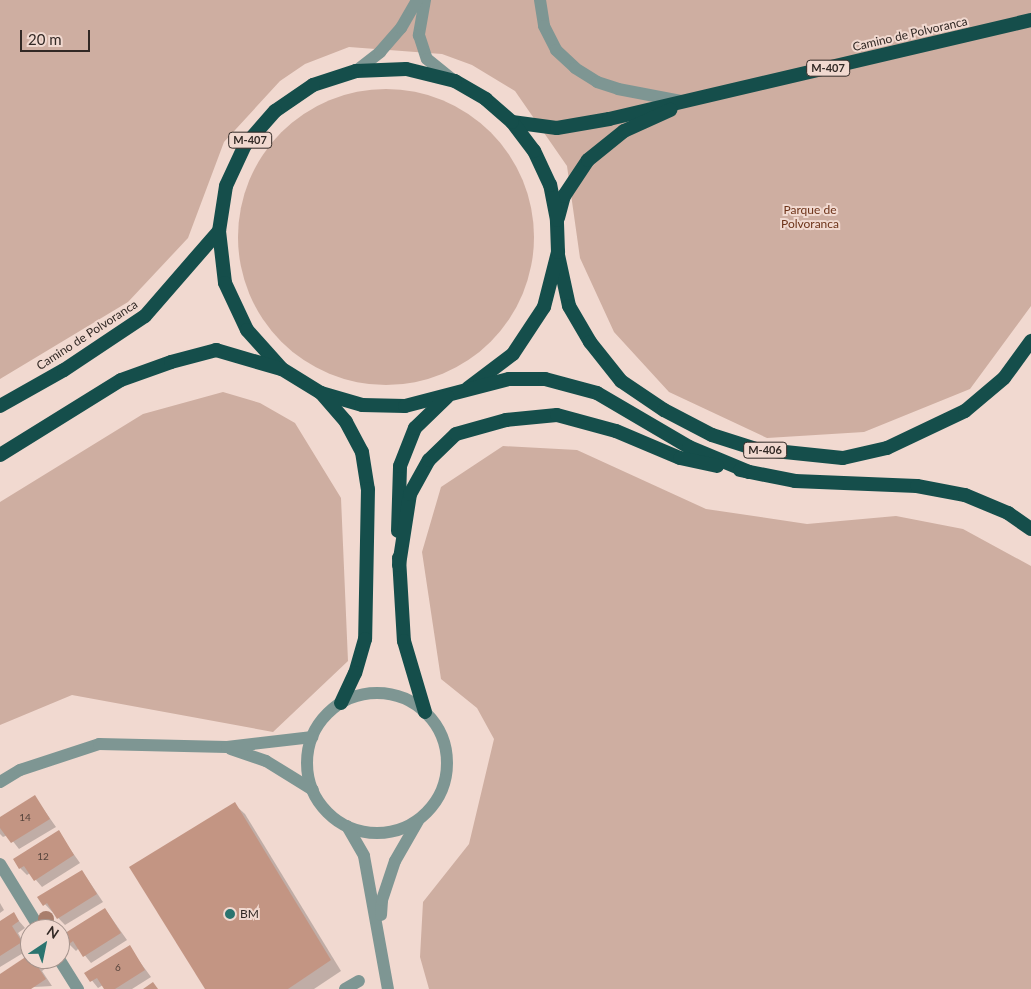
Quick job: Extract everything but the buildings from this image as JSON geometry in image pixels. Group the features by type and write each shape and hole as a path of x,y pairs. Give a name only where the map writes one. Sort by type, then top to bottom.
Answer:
{"highway":[{"name":"Camino de Polvoranca","path":"512,122 557,128 1031,20"},
{"name":"M-407","path":"406,69 455,81 486,99 512,122 534,151 550,184 557,220 558,252 544,307 513,354 468,388 447,397 396,406 362,405 320,393 282,369 246,330 225,283 218,232 226,186 245,145 275,111 313,85 356,71 406,69"},
{"name":"Camino de Polvoranca","path":"557,220 564,196 574,178 605,145 624,130 708,94"},
{"name":"Camino de Polvoranca","path":"0,406 64,370 145,316 218,232"},
{"name":"M-406","path":"558,252 570,306 590,342 621,381 664,410 712,435 756,449 843,458 887,448 965,411 1004,378 1031,341"},
{"name":"M-407","path":"0,455 122,380 171,362 216,350 282,369"},
{"name":"M-406","path":"468,388 509,378 545,379 596,393 689,447 750,472"},
{"path":"320,393 346,422 362,452 368,489 365,638 355,673 341,703"},
{"path":"425,712 404,641 399,565 400,466 415,428 447,397"},
{"name":"M-406","path":"399,565 410,494 429,460 456,434 506,420 558,415 616,431 680,458 795,481 917,486 965,495 1008,513 1031,529"}],"street":[{"path":"356,71 380,52 401,28 417,0"},
{"path":"425,0 419,35 427,59 455,81"},
{"path":"540,0 544,26 556,50 575,68 597,82 618,89 681,101"},
{"path":"380,948 382,900 395,861 418,821 440,794 448,768 446,747 438,728 425,712 406,699 384,694 361,695 341,703 324,718 312,737 308,772 313,790 332,817 347,826 383,833 418,821"},
{"path":"0,782 20,770 99,744 227,747 312,737"},
{"path":"227,747 266,761 313,790"},
{"path":"347,826 364,856 388,989"},
{"path":"0,864 34,919"},
{"path":"65,969 78,989"},
{"path":"345,989 358,981"}],"green space":[{"name":"Parque de Polvoranca","path":"0,0 1031,0 1031,306 970,389 864,432 767,438 669,392 614,332 580,258 567,166 515,91 472,65 442,54 349,47 305,64 280,81 224,142 188,238 128,302 0,379"},
{"path":"386,89 415,92 456,107 480,123 500,143 516,167 527,194 531,208 534,237 531,266 516,307 500,331 480,351 456,367 429,378 415,382 386,385 357,382 316,367 292,351 272,331 256,307 245,280 241,266 238,237 241,208 256,167 272,143 292,123 316,107 343,96 357,92"},
{"path":"223,392 260,403 295,423 341,498 348,661 273,732 72,695 0,725 0,502 143,414"},
{"path":"503,446 577,450 706,509 807,524 896,516 963,529 1031,566 1031,989 429,989 420,957 423,902 469,844 494,739 477,708 441,679 422,552 441,487"}],"place":[{"name":"BM","path":"230,914"}]}
